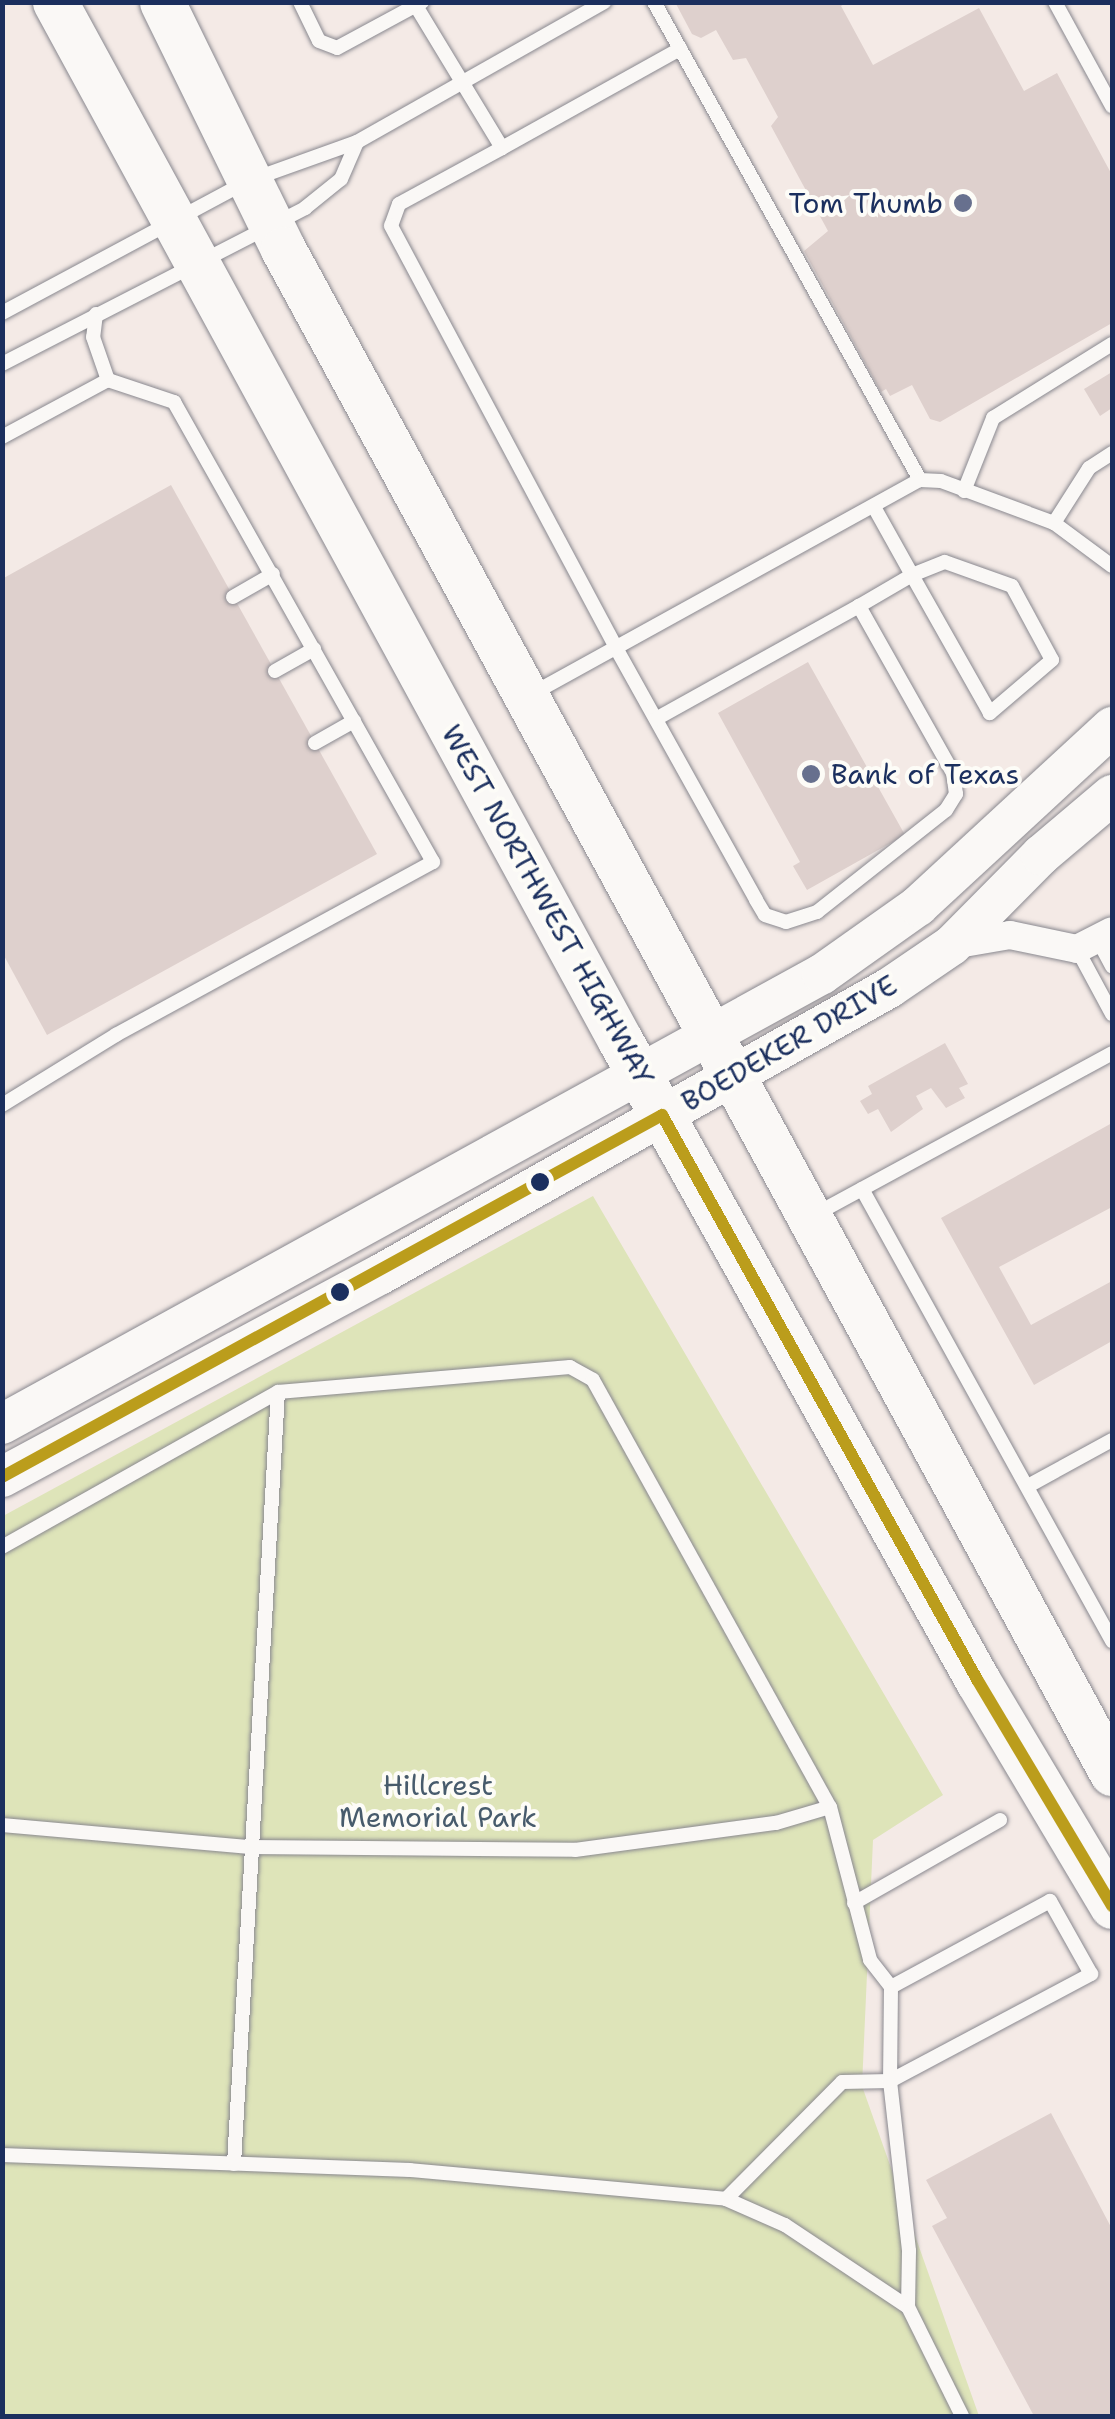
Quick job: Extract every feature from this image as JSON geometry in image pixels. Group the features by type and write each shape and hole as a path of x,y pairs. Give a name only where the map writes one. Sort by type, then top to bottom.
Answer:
{"main road":[{"name":"WEST NORTHWEST HIGHWAY","path":"55,2 662,1115 978,1681 1112,1906"},
{"path":"162,2 271,225 730,1078 1112,1773"},
{"name":"BOEDEKER DRIVE","path":"2,1424 822,974 918,906 1112,727"},
{"path":"952,946 1112,795"},
{"name":"BOEDEKER DRIVE","path":"2,1477 730,1078 952,946"}],"street":[{"name":"BOEDEKER DRIVE","path":"952,946 1010,935 1096,940"}],"lane":[{"path":"300,2 319,40 337,48 419,4 502,148"},
{"path":"2,313 248,181 357,142 604,2"},
{"path":"654,2 920,480"},
{"path":"1055,2 1112,106"},
{"path":"680,50 399,204 391,226 616,648 765,915 786,922 817,912 946,810 956,794 953,773 858,606"},
{"path":"2,364 271,225 340,179 357,142"},
{"path":"96,314 93,337 108,380"},
{"path":"964,491 994,418 1112,344"},
{"path":"2,437 108,380 174,402 433,862 116,1035 2,1105"},
{"path":"1054,523 1089,468 1112,454"},
{"path":"526,697 920,480 1054,523 1112,566"},
{"path":"656,719 912,576 944,562 1012,586 1052,660 990,713 912,576 874,507"},
{"path":"233,597 273,574"},
{"path":"275,671 314,649"},
{"path":"315,743 354,722"},
{"path":"1096,940 1112,966"},
{"path":"1096,940 1112,1014"},
{"path":"809,1218 1112,1053"},
{"path":"862,1189 1112,1641"},
{"path":"2,1547 278,1392 570,1368 593,1380 830,1807 870,1960 891,1987 890,2081 909,2250 908,2307 962,2416"},
{"path":"234,2164 278,1392"},
{"path":"1028,1486 1112,1440"},
{"path":"2,1825 250,1848 575,1850 776,1823 830,1807"},
{"path":"854,1904 1000,1820"},
{"path":"726,2200 842,2082 890,2081 1091,1974 1050,1901 891,1987"},
{"path":"2,2155 410,2170 726,2200 785,2225 908,2307"}],"green space":[{"name":"Hillcrest Memorial Park","path":"593,1196 943,1795 873,1840 862,2086 979,2416 3,2416 3,1516"}],"building":[{"name":"Tom Thumb","path":"675,2 847,2 841,6 873,65 979,8 1024,91 1057,73 1112,175 1112,323 940,422 930,419 912,385 890,396 886,389 881,392 804,251 828,231 771,126 778,117 746,58 733,60 716,30 701,38 692,34"},
{"path":"1112,372 1112,408 1100,416 1084,389"},
{"path":"171,485 377,854 47,1035 2,952 2,579"},
{"name":"Bank of Texas","path":"808,662 905,835 807,890 793,866 800,862 718,713"},
{"path":"945,1043 968,1084 959,1088 965,1098 946,1108 931,1088 916,1096 923,1109 891,1132 878,1109 868,1114 860,1101 872,1094 868,1086"},
{"path":"1112,1123 1112,1207 999,1267 1031,1325 1112,1281 1112,1341 1034,1385 941,1218"},
{"path":"1051,2113 1112,2229 1112,2416 1034,2416 932,2226 947,2218 926,2180"}],"transit line":[{"path":"2,1477 662,1115 978,1681 1112,1906"}],"place":[{"name":"Tom Thumb","path":"963,203"},
{"name":"Bank of Texas","path":"811,774"}]}
